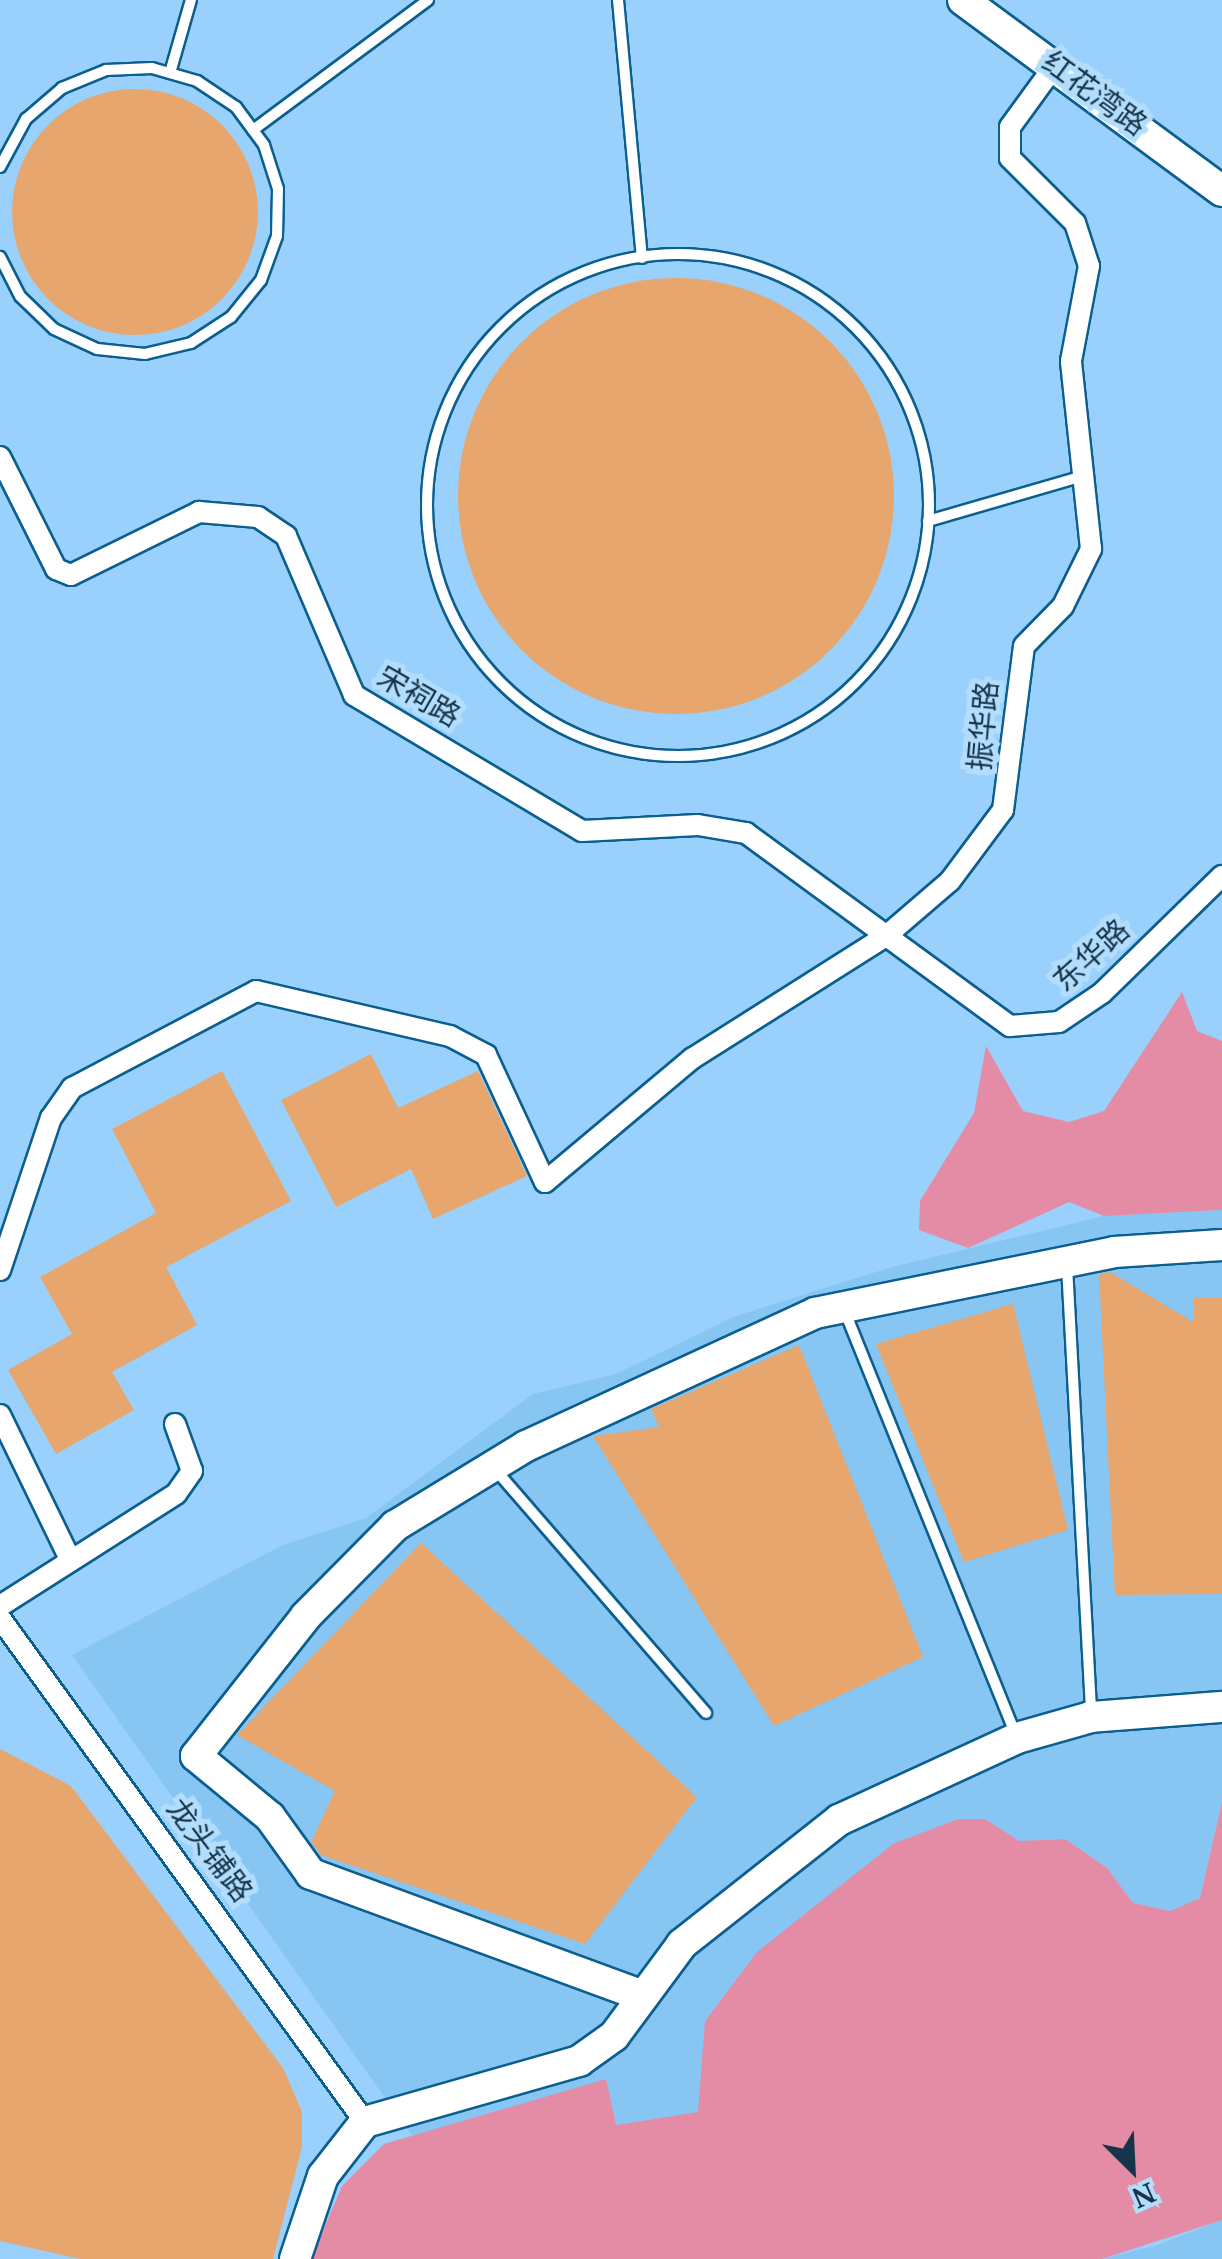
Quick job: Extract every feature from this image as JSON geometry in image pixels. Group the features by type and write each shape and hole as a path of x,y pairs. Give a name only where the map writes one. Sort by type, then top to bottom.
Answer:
{"street":[{"name":"红花湾路","path":"964,0 1056,64 1222,190"},
{"name":"振华路","path":"0,1270 50,1118 72,1088 256,991 450,1036 486,1055 545,1182 693,1058 886,936 950,881 1003,810 1024,646 1062,606 1092,549 1088,475 1071,361 1088,266 1075,223 1010,158 1010,127 1056,64"},
{"name":"宋祠路","path":"0,458 56,570 92,566 199,512 258,516 286,536 354,696 567,826 746,833 886,936"},
{"name":"东华路","path":"886,936 1010,1026 1059,1022 1102,994 1222,876"},
{"path":"644,1996 311,1874 270,1817 196,1756 306,1616 395,1526 491,1464 777,1325 1168,1244 1222,1244"},
{"path":"0,1415 71,1561"},
{"path":"0,1606 176,1494 192,1472 175,1424"},
{"name":"龙头铺路","path":"0,1618 366,2122"},
{"path":"295,2259 323,2176 366,2122 579,2060 644,1996 682,1944 752,1880 839,1820 1017,1738 1091,1716 1222,1707"}],"lane":[{"path":"170,73 191,0"},
{"path":"253,130 428,0"},
{"path":"618,0 642,258"},
{"path":"0,167 26,119 62,88 106,70 170,73 210,90 253,130 278,189 277,236 261,280 232,317 191,342 145,354 97,349 54,329 20,296 0,257"},
{"path":"699,252 784,274 856,323 908,394 931,478 925,566 889,646 834,704 764,743 686,758 606,748 534,714 476,659 439,589 424,511 435,432 470,360 532,298 612,260 642,258 699,252"},
{"path":"928,520 1088,475"},
{"path":"1067,1265 1091,1716"},
{"path":"844,1309 1017,1738"},
{"path":"491,1464 706,1713"}],"shaded area":[{"path":"1182,992 1197,1031 1222,1041 1222,1210 1104,1216 1069,1202 968,1248 919,1230 920,1201 974,1113 986,1046 1023,1111 1069,1122 1104,1111"},
{"path":"1222,1210 1222,1802 1200,1898 1170,1911 1133,1903 1107,1868 1065,1839 1019,1841 985,1819 757,1952 705,2021 699,2112 616,2125 605,2080 412,2136 72,1655 283,1545 366,1518 533,1394 616,1374 736,1316 892,1267 1104,1216"},
{"path":"1222,1802 1222,2220 1102,2259 311,2259 342,2186 384,2144 606,2079 616,2125 698,2112 705,2021 757,1952 893,1844 958,1819 985,1819 1019,1841 1065,1839 1107,1868 1133,1903 1170,1911 1200,1898"},
{"path":"1222,2220 1222,2259 1102,2259 1157,2245"}],"building":[{"path":"135,89 182,98 222,125 249,165 258,212 249,259 222,299 182,326 135,335 88,326 48,299 21,259 12,212 21,165 48,125 88,98"},
{"path":"676,278 718,282 759,295 797,315 830,342 857,375 877,413 890,454 894,496 890,538 877,579 857,617 830,650 797,677 759,697 718,710 676,714 634,710 593,697 555,677 522,650 495,617 475,579 462,538 458,496 462,454 475,413 495,375 522,342 555,315 593,295 634,282"},
{"path":"371,1054 398,1108 478,1071 527,1176 433,1219 411,1169 336,1207 281,1100"},
{"path":"222,1071 291,1201 166,1267 197,1325 112,1372 134,1410 56,1454 8,1370 72,1334 40,1277 156,1213 112,1129"},
{"path":"1110,1272 1193,1322 1194,1297 1222,1298 1222,1594 1115,1595 1099,1274"},
{"path":"1013,1304 1068,1530 964,1562 876,1344"},
{"path":"799,1345 923,1657 774,1726 593,1436 659,1427 651,1409"},
{"path":"421,1543 697,1797 585,1944 321,1855 311,1842 335,1791 237,1735"},
{"path":"0,1749 71,1786 283,2068 302,2112 302,2147 273,2259 80,2259 0,2241"}]}
